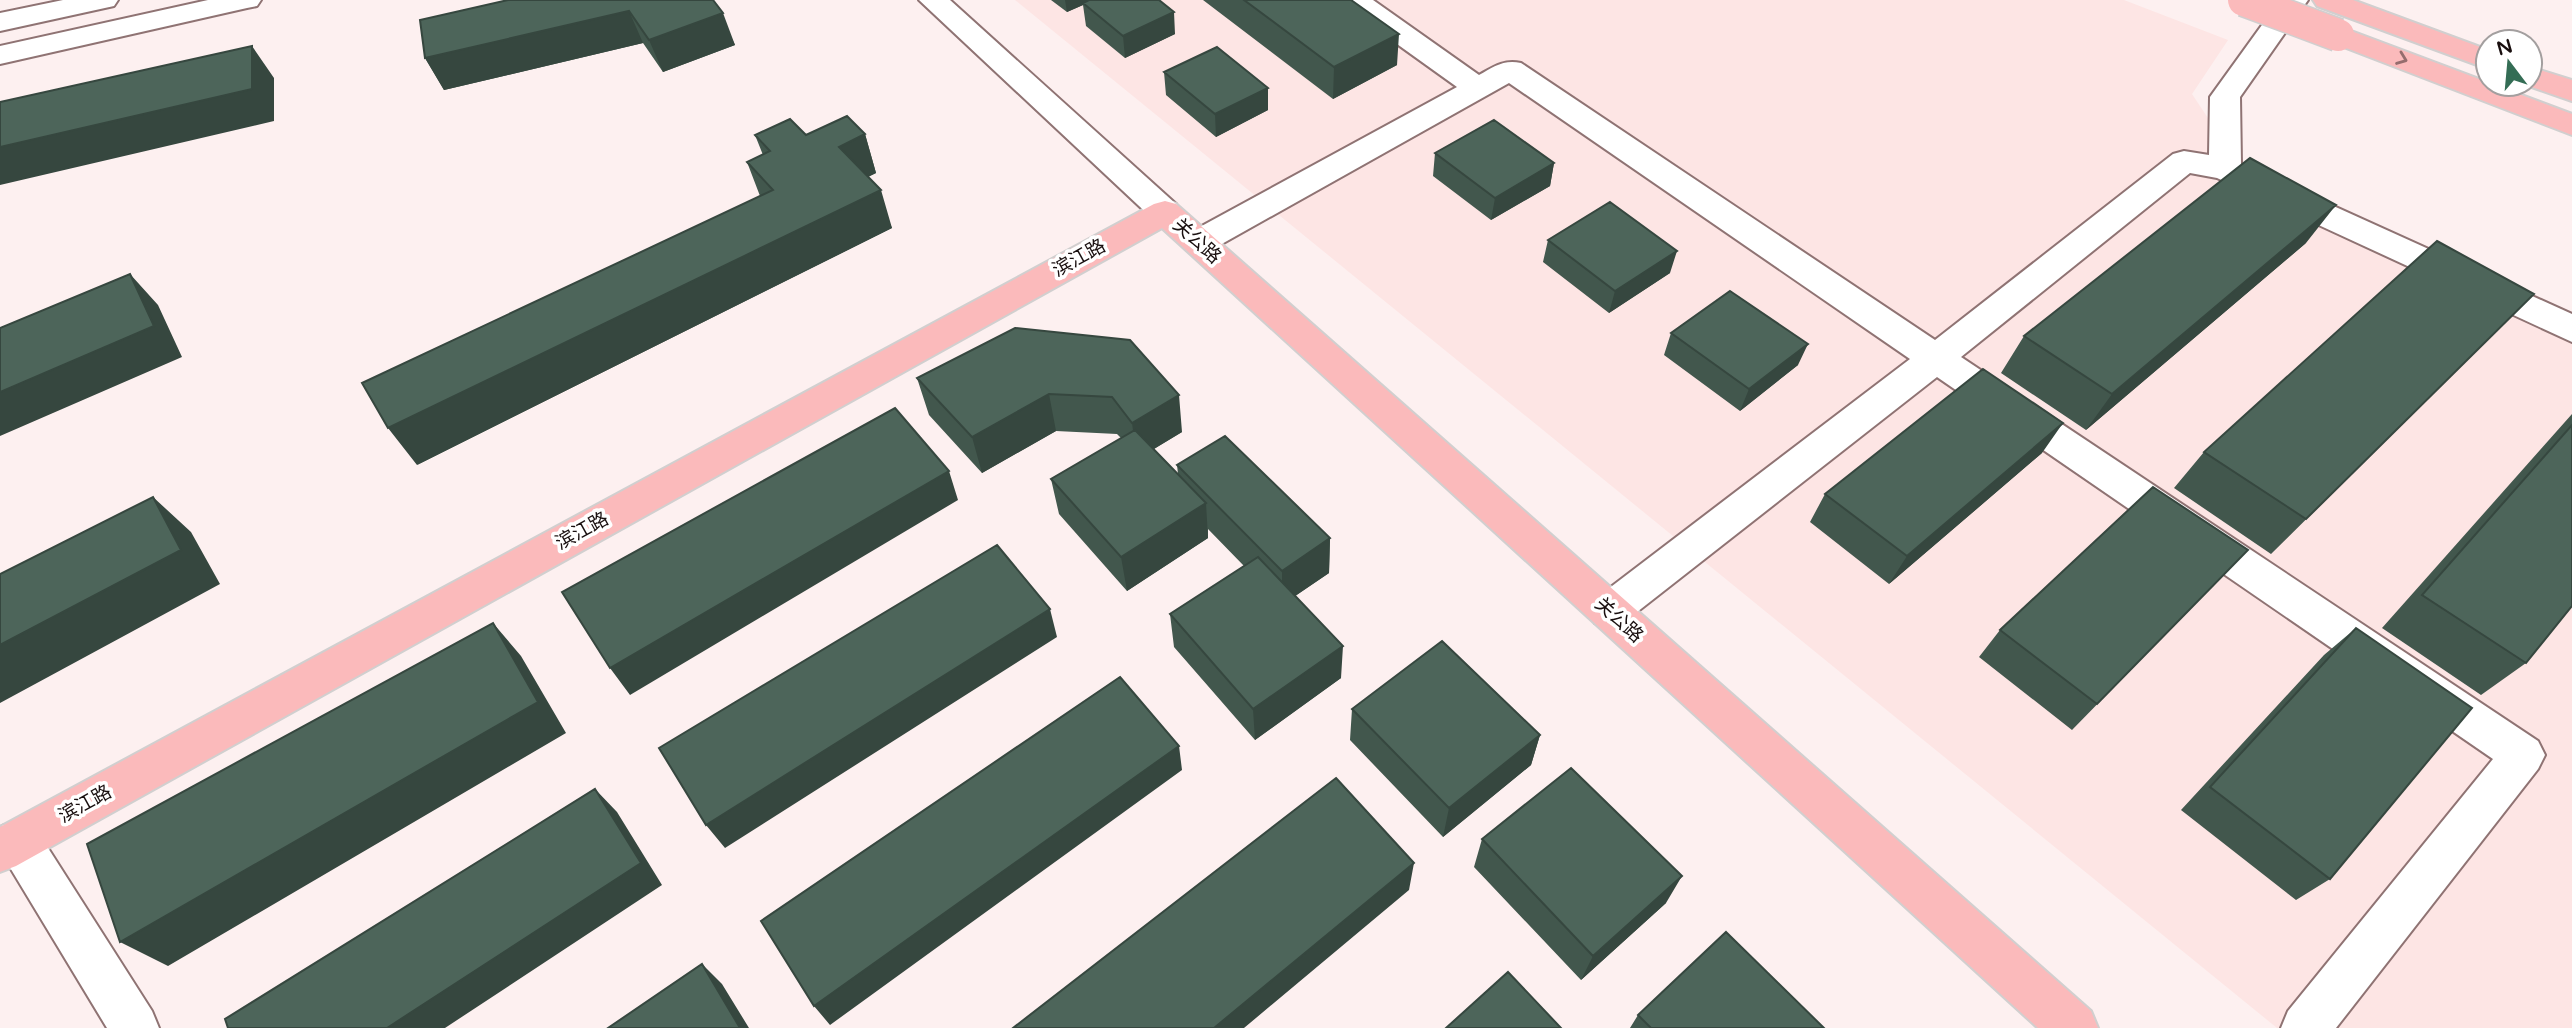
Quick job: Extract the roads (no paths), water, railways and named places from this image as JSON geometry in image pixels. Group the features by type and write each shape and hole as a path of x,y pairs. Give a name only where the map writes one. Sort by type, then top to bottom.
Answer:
{"main road":[{"path":"2244,0 2572,125"},
{"path":"2340,4 2474,55"},
{"path":"2544,80 2572,91"},
{"name":"关公路","path":"1165,212 2074,1028"},
{"name":"滨江路","path":"9,846 1165,212"}],"street":[{"path":"0,22 104,0"},
{"path":"0,55 247,0"},
{"path":"933,0 1165,212"},
{"path":"1354,0 1478,88"},
{"path":"2225,169 2225,97 2294,0"},
{"path":"1199,242 1510,70 2523,755 2305,1028"},
{"path":"1609,611 1936,358 2184,161 2225,169 2572,329"},
{"path":"9,846 135,1028"}]}
